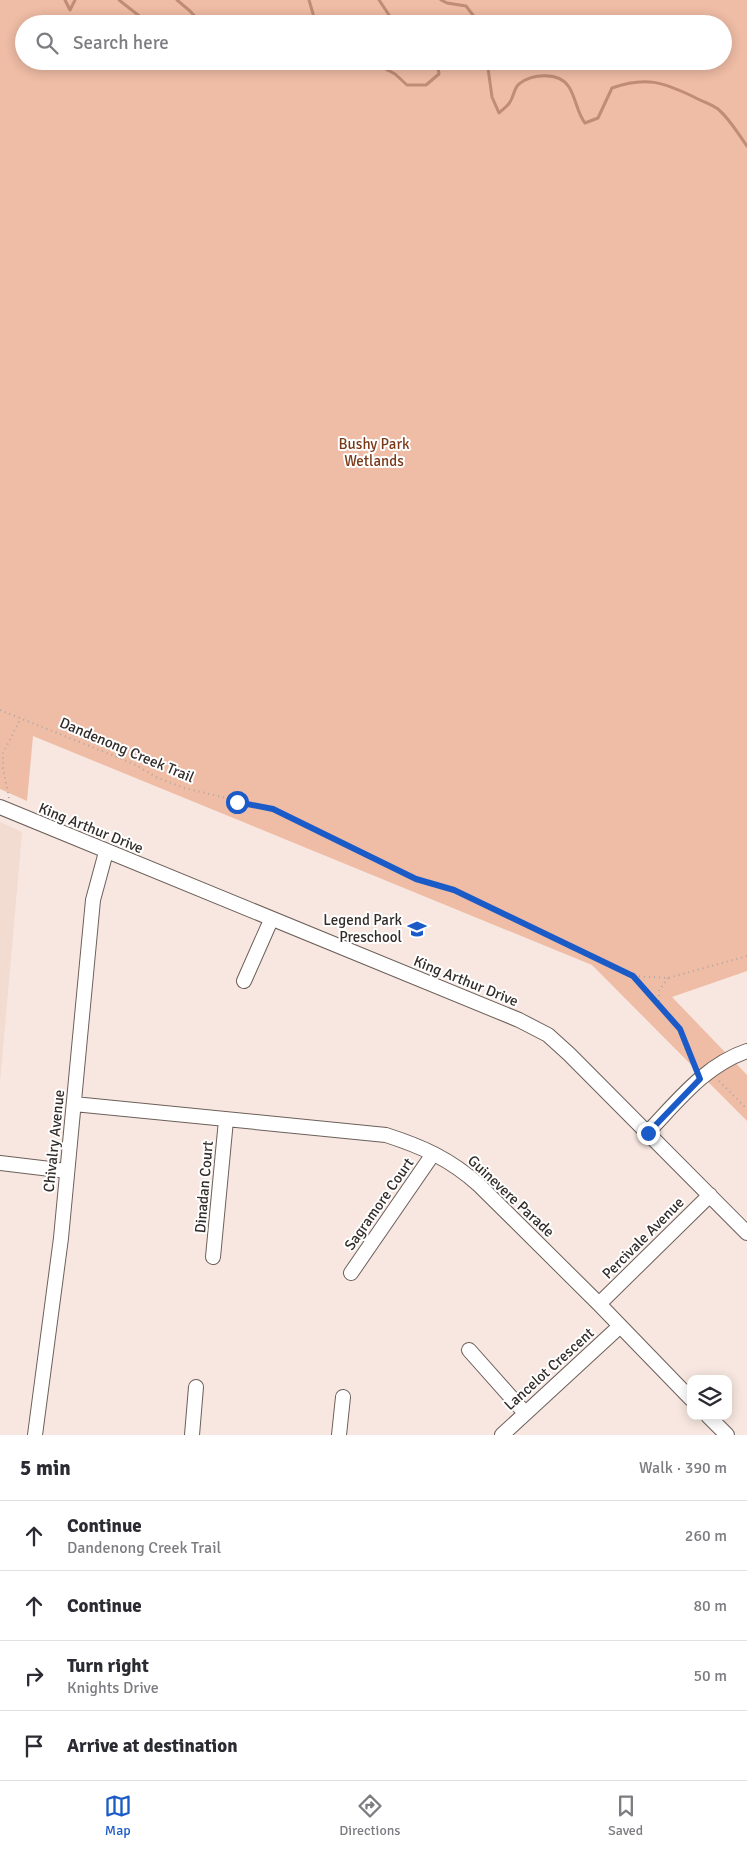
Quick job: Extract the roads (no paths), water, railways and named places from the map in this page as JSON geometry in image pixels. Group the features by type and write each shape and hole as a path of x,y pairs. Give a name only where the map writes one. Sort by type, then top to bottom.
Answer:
{"street":[{"name":"King Arthur Drive","path":"3,808 271,920 519,1020 548,1035 747,1233"},
{"name":"Chivalry Avenue","path":"35,1435 61,1238 93,900 106,852"},
{"path":"244,981 271,920"},
{"path":"648,1133 705,1075 716,1066 747,1051"},
{"name":"Guinevere Parade","path":"74,1104 386,1135 415,1144 459,1168 479,1185 687,1395"},
{"name":"Dinadan Court","path":"213,1257 226,1120"},
{"name":"Sagramore Court","path":"351,1273 433,1154"},
{"path":"0,1163 67,1171"},
{"name":"Percivale Avenue","path":"599,1304 710,1195"},
{"name":"Lancelot Crescent","path":"502,1435 620,1327"},
{"path":"469,1350 524,1413"},
{"path":"192,1435 196,1387"},
{"path":"339,1435 342,1397"},
{"path":"712,1420 727,1435"}],"waterway":[{"path":"65,0 70,10 75,0"},
{"path":"119,0 138,15"},
{"path":"177,0 194,15"},
{"path":"309,0 313,15"},
{"path":"379,0 389,15"},
{"path":"441,0 447,3 466,6 473,15"},
{"path":"388,70 407,85 426,85 439,74 438,70"},
{"path":"488,70 492,97 499,113 509,103 519,84 537,76 552,76 564,82 569,87 585,123 598,118 612,88 635,82 654,82 673,88 718,109 747,146"}],"place":[{"name":"Legend Park Preschool","path":"417,929"}],"park label":[{"name":"Bushy Park Wetlands","path":"374,452"}]}
